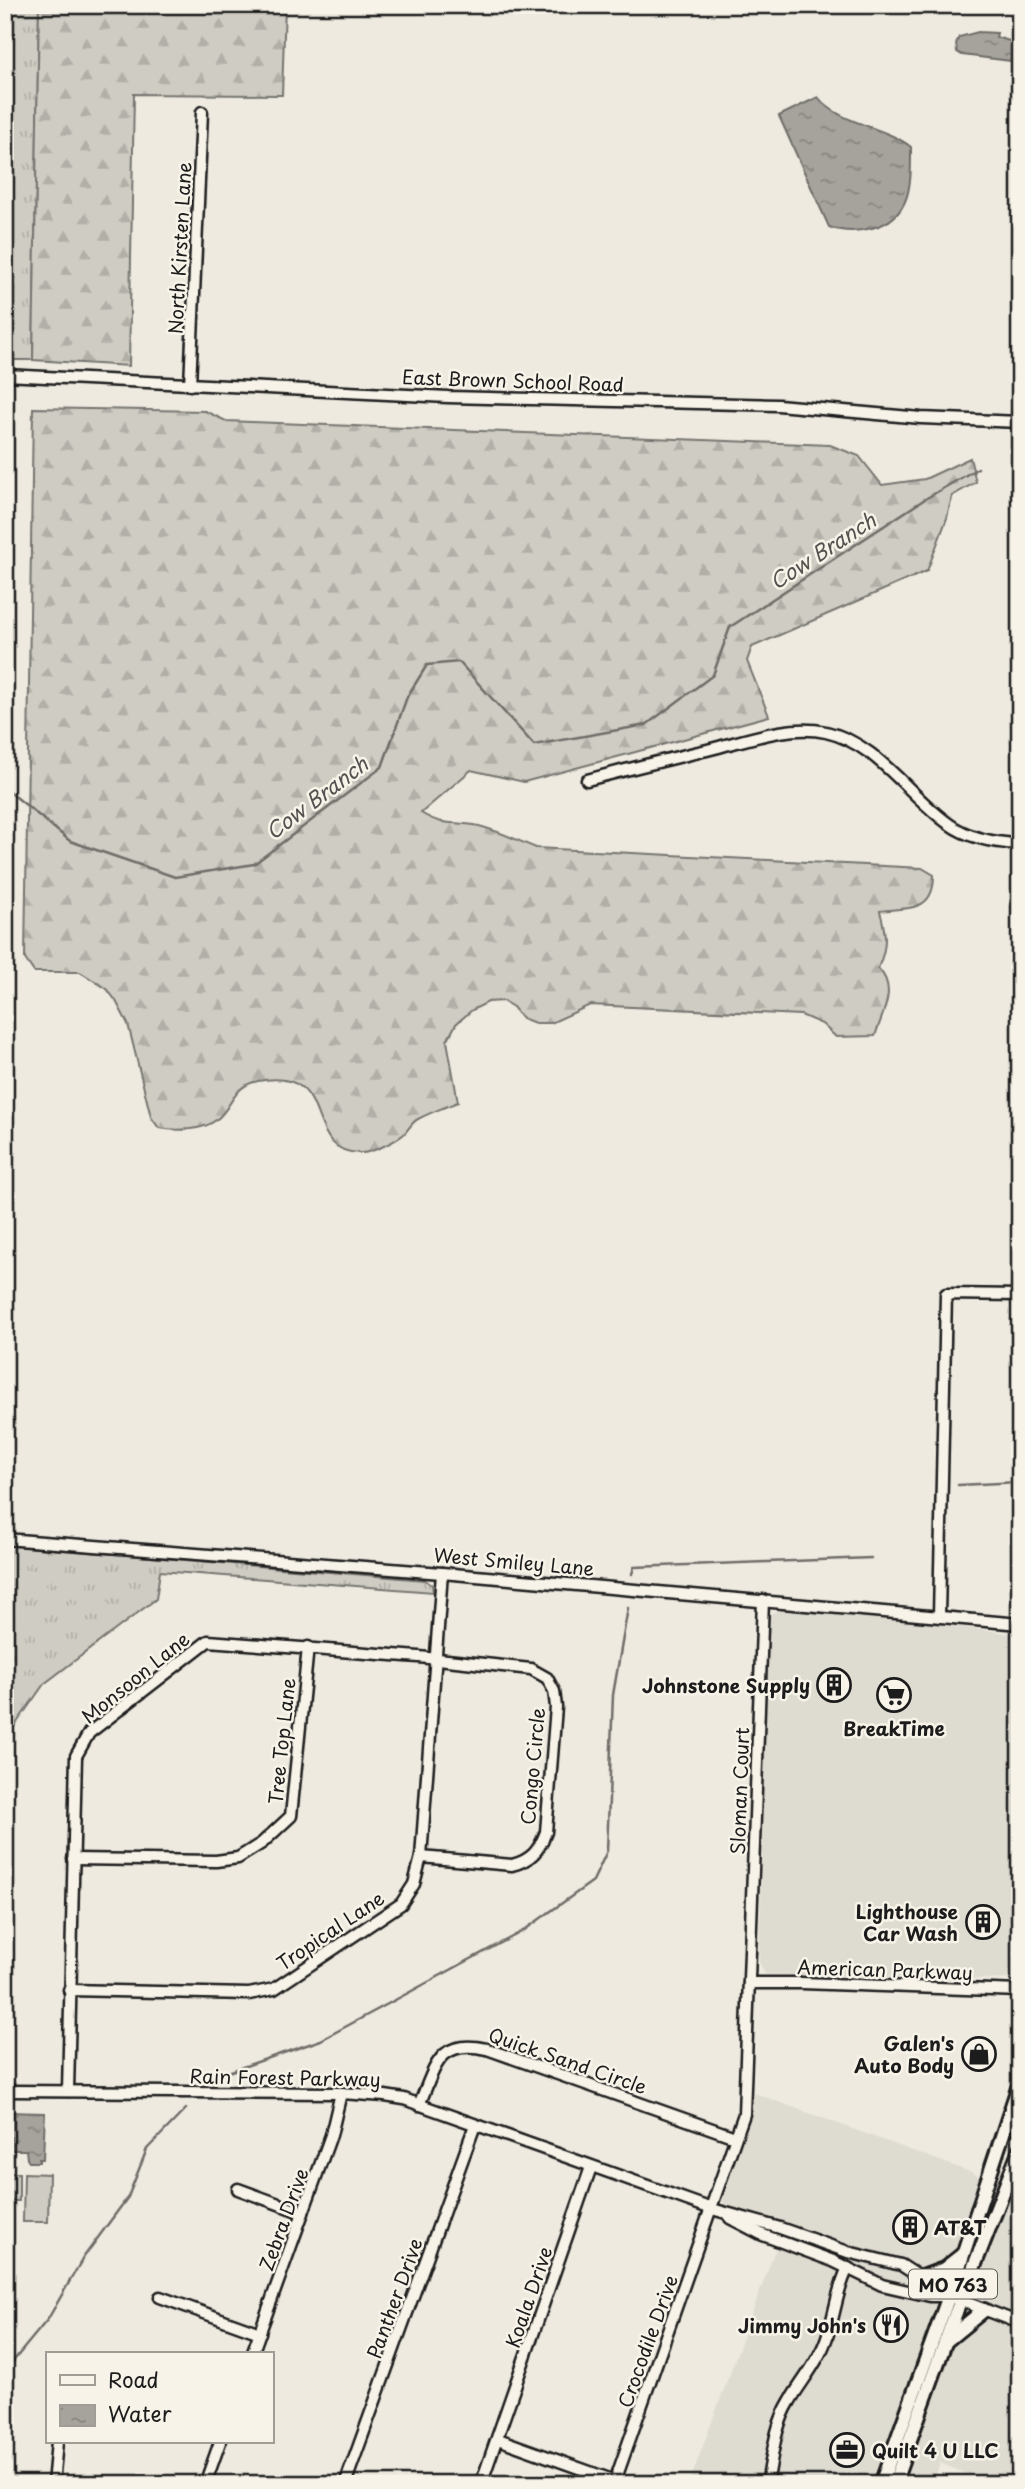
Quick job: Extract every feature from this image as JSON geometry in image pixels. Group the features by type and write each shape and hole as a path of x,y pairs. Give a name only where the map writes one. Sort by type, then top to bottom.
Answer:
{"main road":[{"name":"MO 763","path":"894,2484 946,2342 964,2253 1020,2082"},
{"name":"MO 763","path":"881,2484 955,2299 1020,2149"},
{"path":"920,2278 944,2269 964,2253"},
{"path":"946,2342 984,2310"}],"street":[{"name":"North Kirsten Lane","path":"190,385 202,112"},
{"name":"East Brown School Road","path":"5,375 448,397 778,405 920,418 1020,422"},
{"path":"587,780 761,736 802,729 826,732 849,739 873,757 950,825 981,839 1020,844"},
{"path":"939,1616 946,1294 1020,1296"},
{"name":"West Smiley Lane","path":"5,1539 442,1573 1020,1624"},
{"name":"Tropical Lane","path":"69,1990 249,1994 274,1989 401,1904 414,1884 421,1857 442,1573"},
{"name":"Sloman Court","path":"735,2137 744,2114 763,1600"},
{"name":"Monsoon Lane","path":"68,2091 76,1756 89,1733 208,1641 434,1658"},
{"name":"Tree Top Lane","path":"73,1859 216,1861 238,1858 277,1831 291,1816 308,1647"},
{"name":"Congo Circle","path":"421,1857 512,1865 523,1862 539,1849 546,1832 556,1707 554,1691 547,1678 531,1669 434,1658"},
{"name":"American Parkway","path":"749,1983 1020,1991"},
{"name":"Quick Sand Circle","path":"419,2105 443,2055 451,2048 474,2046 735,2137"},
{"name":"Rain Forest Parkway","path":"5,2091 341,2093 385,2096 475,2124 712,2209 780,2228 848,2252 901,2265 955,2299"},
{"name":"Zebra Drive","path":"253,2352 331,2135 341,2093"},
{"name":"Panther Drive","path":"345,2484 475,2124"},
{"name":"Crocodile Drive","path":"615,2482 735,2137"},
{"name":"Koala Drive","path":"481,2484 591,2167"},
{"path":"238,2189 303,2213"},
{"name":"Rain Forest Parkway","path":"712,2209 762,2235 848,2268 882,2285 955,2299"},
{"path":"767,2484 778,2426 789,2402 823,2348 834,2320 839,2286 848,2268"},
{"path":"160,2297 260,2333"},
{"path":"955,2299 1020,2323"},
{"path":"498,2438 615,2482"},
{"path":"53,2484 57,2444"},
{"path":"205,2484 219,2444"}],"shaded area":[{"path":"781,1609 902,1619 1020,1635 1020,1980 765,1974 759,1962 768,1615"},
{"path":"754,2093 973,2173 1013,2200 1020,2182 1020,2484 990,2484 940,2463 933,2484 891,2484 871,2476 867,2484 689,2484 784,2226 730,2210 722,2201 747,2126"}],"green space":[{"path":"5,5 39,5 33,360 5,360"},
{"path":"39,5 285,5 282,95 134,94 129,366 33,360"},
{"path":"33,408 205,411 226,421 830,445 859,456 882,485 925,479 970,458 976,482 952,496 947,518 927,571 752,647 747,661 769,716 524,782 471,770 421,813 442,822 490,829 536,848 922,868 934,875 930,896 918,906 880,911 885,939 878,968 884,976 888,992 875,1036 836,1037 822,1024 801,1015 590,1005 551,1023 535,1023 522,1018 513,1007 503,1001 488,1002 472,1010 456,1024 447,1041 458,1102 418,1119 400,1137 376,1149 360,1153 341,1149 330,1139 322,1126 310,1097 300,1086 283,1080 258,1081 243,1087 222,1115 210,1124 181,1130 159,1128 151,1117 128,1024 107,989 80,972 34,972 25,959"},
{"path":"5,1545 425,1580 432,1585 433,1592 160,1571 156,1599 44,1684 9,1734 5,1939"},
{"path":"5,2173 19,2173 19,2201 5,2201"},
{"path":"24,2173 49,2174 48,2222 23,2222"}],"water":[{"path":"978,32 997,33 996,37 1020,44 1020,62 962,55 957,52 959,37"},
{"path":"818,97 838,114 888,134 911,147 911,173 907,196 895,216 885,223 856,231 829,227 779,116"},
{"path":"5,2112 45,2113 43,2159 39,2159 39,2162 29,2162 26,2150 11,2150 11,2137 5,2137"}],"waterway":[{"name":"Cow Branch","path":"5,788 70,841 175,877 254,864 382,767 407,697 427,665 459,662 534,745 646,725 713,675 730,627 925,499 978,468"},
{"path":"958,1485 1020,1482"},
{"path":"632,1574 634,1567 871,1558"},
{"path":"208,2079 321,2040 523,1931 593,1881 607,1851 613,1695 628,1608"},
{"path":"5,2371 48,2319 83,2258 128,2197 147,2149 186,2109"}],"place":[{"name":"Johnstone Supply","path":"834,1685"},
{"name":"BreakTime","path":"894,1695"},
{"name":"Lighthouse Car Wash","path":"983,1922"},
{"name":"Galen's Auto Body","path":"979,2054"},
{"name":"AT&T","path":"910,2227"},
{"name":"Jimmy John's","path":"891,2325"},
{"name":"Quilt 4 U LLC","path":"847,2450"}]}
